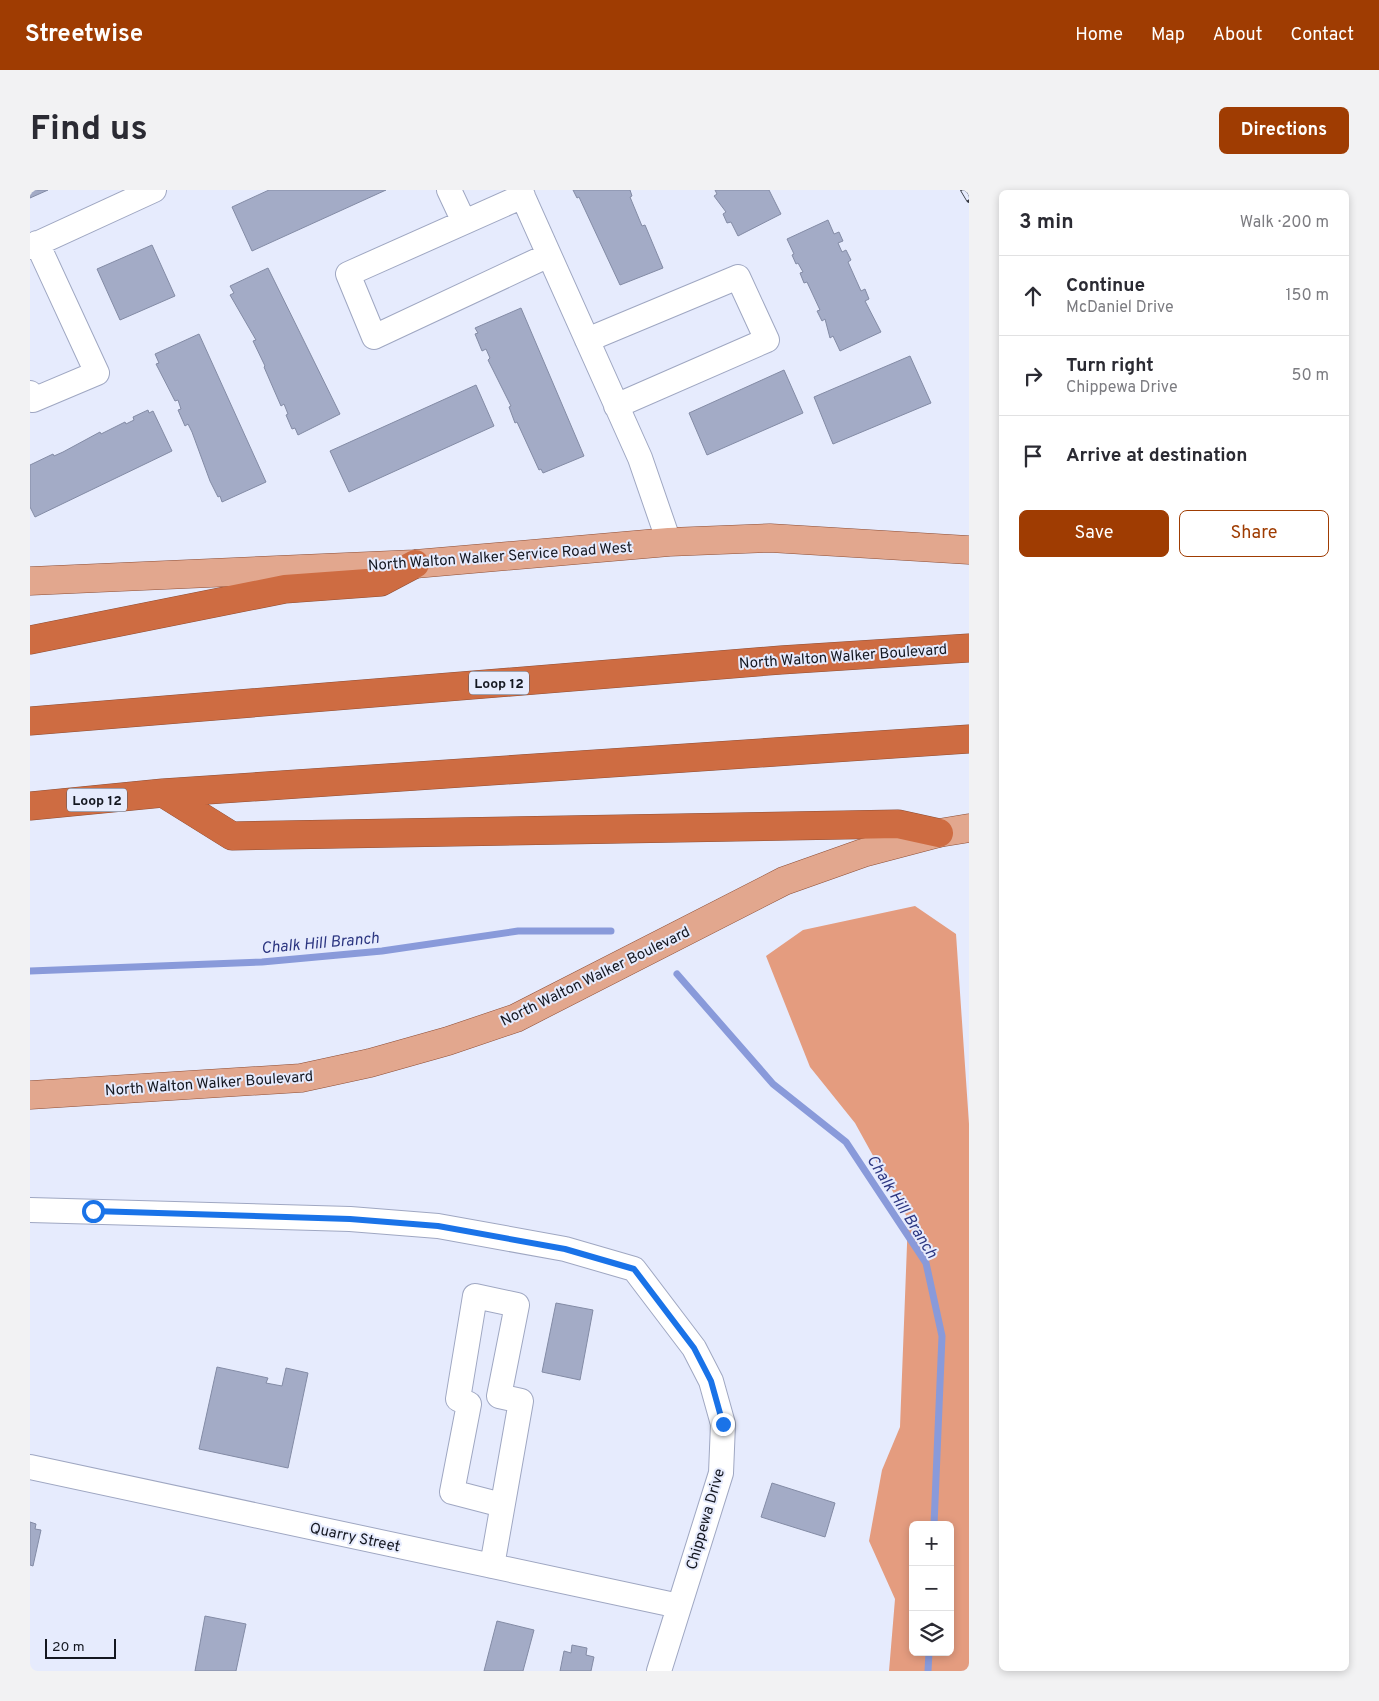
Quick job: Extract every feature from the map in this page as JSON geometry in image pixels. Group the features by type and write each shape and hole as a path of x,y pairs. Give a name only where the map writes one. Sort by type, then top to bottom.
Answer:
{"highway":[{"path":"30,640 285,589 381,582 414,564"},
{"name":"North Walton Walker Boulevard","path":"30,721 772,660 969,648"},
{"name":"Loop 12","path":"30,806 163,793 969,739"},
{"path":"163,793 232,836 898,824 939,833"}],"main road":[{"name":"North Walton Walker Service Road West","path":"30,581 414,564 669,542 770,538 969,550"},
{"name":"North Walton Walker Boulevard","path":"30,1095 300,1078 370,1063 430,1046 516,1018 784,881 863,853 939,833 969,828"}],"street":[{"path":"30,393 33,400 97,374 34,245 154,190"},
{"path":"449,190 464,222"},
{"path":"549,255 374,337 348,274 464,222 521,193 549,255 587,340 616,406 640,458 669,542"},
{"path":"587,340 738,277 767,340 616,406"},
{"name":"Chippewa Drive","path":"30,1210 350,1219 438,1226 565,1249 634,1269 694,1348 711,1381 723,1424 721,1473 659,1671"},
{"path":"492,1566 521,1401 499,1396 517,1305 475,1296 458,1399 469,1404 452,1492 502,1505"},
{"name":"Quarry Street","path":"30,1467 679,1606"}],"shaded area":[{"path":"915,906 956,934 969,1124 969,1671 889,1671 895,1599 869,1541 882,1470 900,1427 908,1219 855,1123 810,1067 766,956 803,930"}],"building":[{"path":"30,190 48,190 30,198"},
{"path":"269,190 386,190 252,251 232,207"},
{"path":"573,190 630,190 632,196 630,197 642,226 645,225 663,268 620,285 579,197 577,198"},
{"path":"715,190 769,190 781,214 738,236 731,222 727,223 723,214 726,212 714,196 717,194"},
{"path":"828,220 834,234 839,232 843,241 838,243 842,252 846,250 851,260 848,262 861,291 865,289 869,299 865,301 881,332 840,351 833,336 830,338 825,319 822,321 817,311 820,310 807,282 804,283 800,273 803,272 798,263 796,264 792,255 794,254 787,239"},
{"path":"152,245 175,296 120,320 97,269"},
{"path":"268,268 340,414 298,435 295,428 292,429 284,404 281,406 253,341 256,340 230,295 234,293 230,286"},
{"path":"521,308 584,456 543,473 541,469 539,470 517,422 515,423 509,407 511,406 488,360 490,358 486,349 482,351 475,334 478,333 475,328"},
{"path":"199,334 266,482 222,502 210,481 192,432 188,424 185,426 178,410 181,409 178,400 175,401 156,364 159,363 155,354"},
{"path":"910,356 931,403 833,444 814,397"},
{"path":"784,370 803,413 707,455 689,413"},
{"path":"476,385 494,426 349,492 330,451"},
{"path":"148,410 149,413 153,411 172,451 35,517 30,507 30,465 53,454 54,456 63,452 100,432 101,434 125,422 126,424 134,420 133,417"},
{"path":"556,1303 593,1310 580,1380 542,1372"},
{"path":"217,1367 268,1378 266,1383 282,1386 286,1368 308,1373 288,1468 199,1449"},
{"path":"772,1483 835,1503 825,1537 761,1517"},
{"path":"30,1522 36,1524 35,1529 41,1530 33,1566 30,1565"},
{"path":"205,1616 246,1624 236,1671 195,1671"},
{"path":"497,1621 534,1630 523,1671 484,1671"},
{"path":"572,1645 587,1648 586,1655 594,1657 591,1671 560,1671 564,1651 571,1653"}],"waterway":[{"name":"Chalk Hill Branch","path":"30,971 262,962 382,951 518,931 611,931"},
{"name":"Chalk Hill Branch","path":"677,974 773,1084 846,1142 926,1263 942,1336 934,1521"},
{"name":"Chalk Hill Branch","path":"928,1671 929,1656"}],"railway":[{"path":"963,190 969,200"}],"route":[{"path":"93,1211 350,1219 438,1226 565,1249 634,1269 694,1348 711,1381 723,1424"}]}
